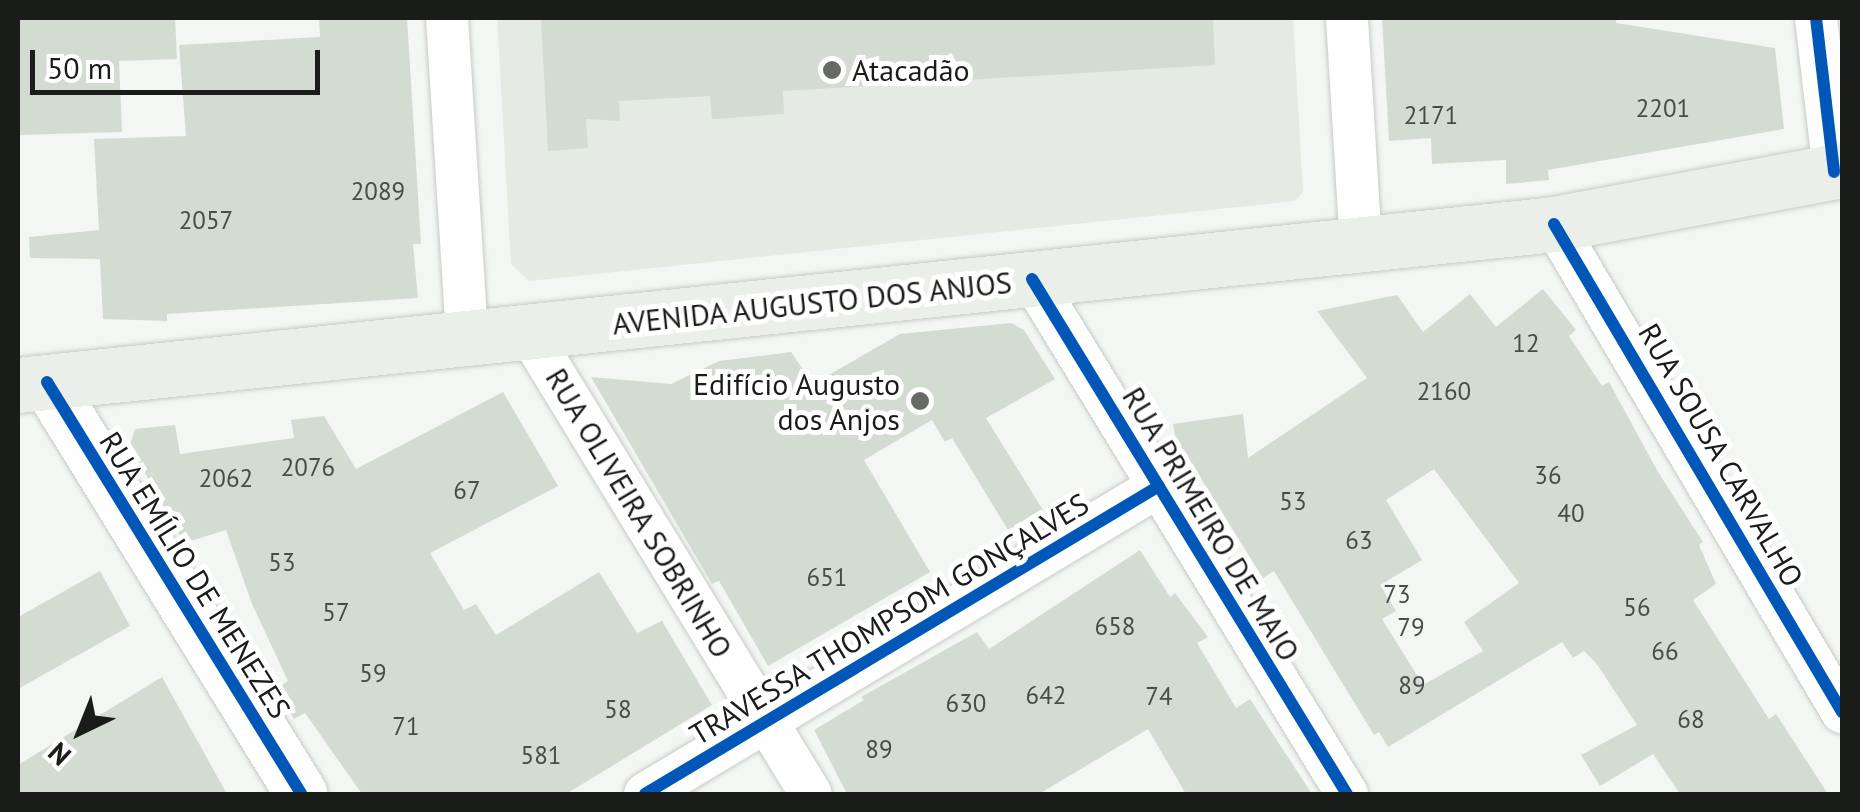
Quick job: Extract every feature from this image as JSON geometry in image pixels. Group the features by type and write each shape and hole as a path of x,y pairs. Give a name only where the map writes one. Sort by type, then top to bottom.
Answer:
{"main road":[{"name":"AVENIDA AUGUSTO DOS ANJOS","path":"32,383 1554,224 1838,171"}],"street":[{"path":"447,18 467,338"},
{"path":"1347,18 1362,245"},
{"path":"1816,18 1838,171"},
{"name":"RUA SOUSA CARVALHO","path":"1554,224 1842,712"},
{"name":"RUA PRIMEIRO DE MAIO","path":"1032,279 1347,794"},
{"name":"RUA OLIVEIRA SOBRINHO","path":"529,333 811,794"},
{"name":"RUA EMÍLIO DE MENEZES","path":"32,383 301,794"},
{"name":"TRAVESSA THOMPSOM GONÇALVES","path":"645,794 1158,486"}],"shaded area":[{"path":"497,18 1293,18 1303,192 1295,201 529,281 511,264"}],"building":[{"path":"18,18 175,18 177,59 119,61 122,132 18,135"},
{"path":"319,18 407,18 421,244 413,244 418,298 167,314 167,321 103,319 100,259 30,258 29,237 99,230 94,139 186,136 179,45 320,37"},
{"name":"Atacadão","path":"541,18 1213,18 1215,65 783,91 784,114 712,119 710,96 619,101 620,121 586,119 588,148 548,151"},
{"path":"1382,18 1617,18 1616,23 1775,48 1784,129 1548,170 1549,180 1506,184 1506,160 1432,164 1431,138 1389,141"},
{"path":"1543,289 1576,330 1569,336 1602,386 1609,382 1658,472 1703,542 1699,545 1716,584 1693,600 1769,719 1776,714 1828,794 1680,794 1653,754 1600,786 1581,755 1637,725 1596,663 1584,651 1573,658 1562,642 1388,747 1379,732 1374,735 1274,571 1263,578 1185,453 1178,454 1173,424 1243,414 1248,458 1367,378 1317,311 1397,295 1423,332 1470,294 1496,327","holes":["1434,469 1519,583 1464,622 1483,651 1423,685 1382,619 1396,611 1380,585 1422,560 1386,500"]},
{"path":"1011,323 1024,330 1055,379 986,418 1043,510 1008,530 952,438 945,442 932,420 864,460 930,572 768,666 719,581 712,584 591,377 671,384 719,361 791,352 813,384 900,334"},
{"path":"503,392 558,486 430,553 464,610 476,604 496,635 599,572 637,633 662,621 712,705 566,794 362,794 305,713 294,719 276,689 288,681 252,604 226,530 184,543 140,464 134,465 127,455 135,429 175,425 180,454 294,438 291,420 324,416 356,469"},
{"path":"1140,550 1170,597 1175,593 1208,637 1197,643 1236,708 1250,699 1312,794 1186,794 1148,729 1039,794 847,794 814,730 864,700 861,697 977,632 989,649"},
{"path":"100,571 130,626 18,689 18,617"},
{"path":"162,677 227,794 18,794 18,765"}],"cycle path":[{"path":"1816,18 1834,172"},
{"path":"1554,224 1842,712"},
{"path":"1032,279 1347,794"},
{"path":"47,382 301,794"},
{"path":"645,794 1159,486"}],"place":[{"name":"Atacadão","path":"832,70"},
{"name":"Edifício Augusto dos Anjos","path":"920,401"}]}
